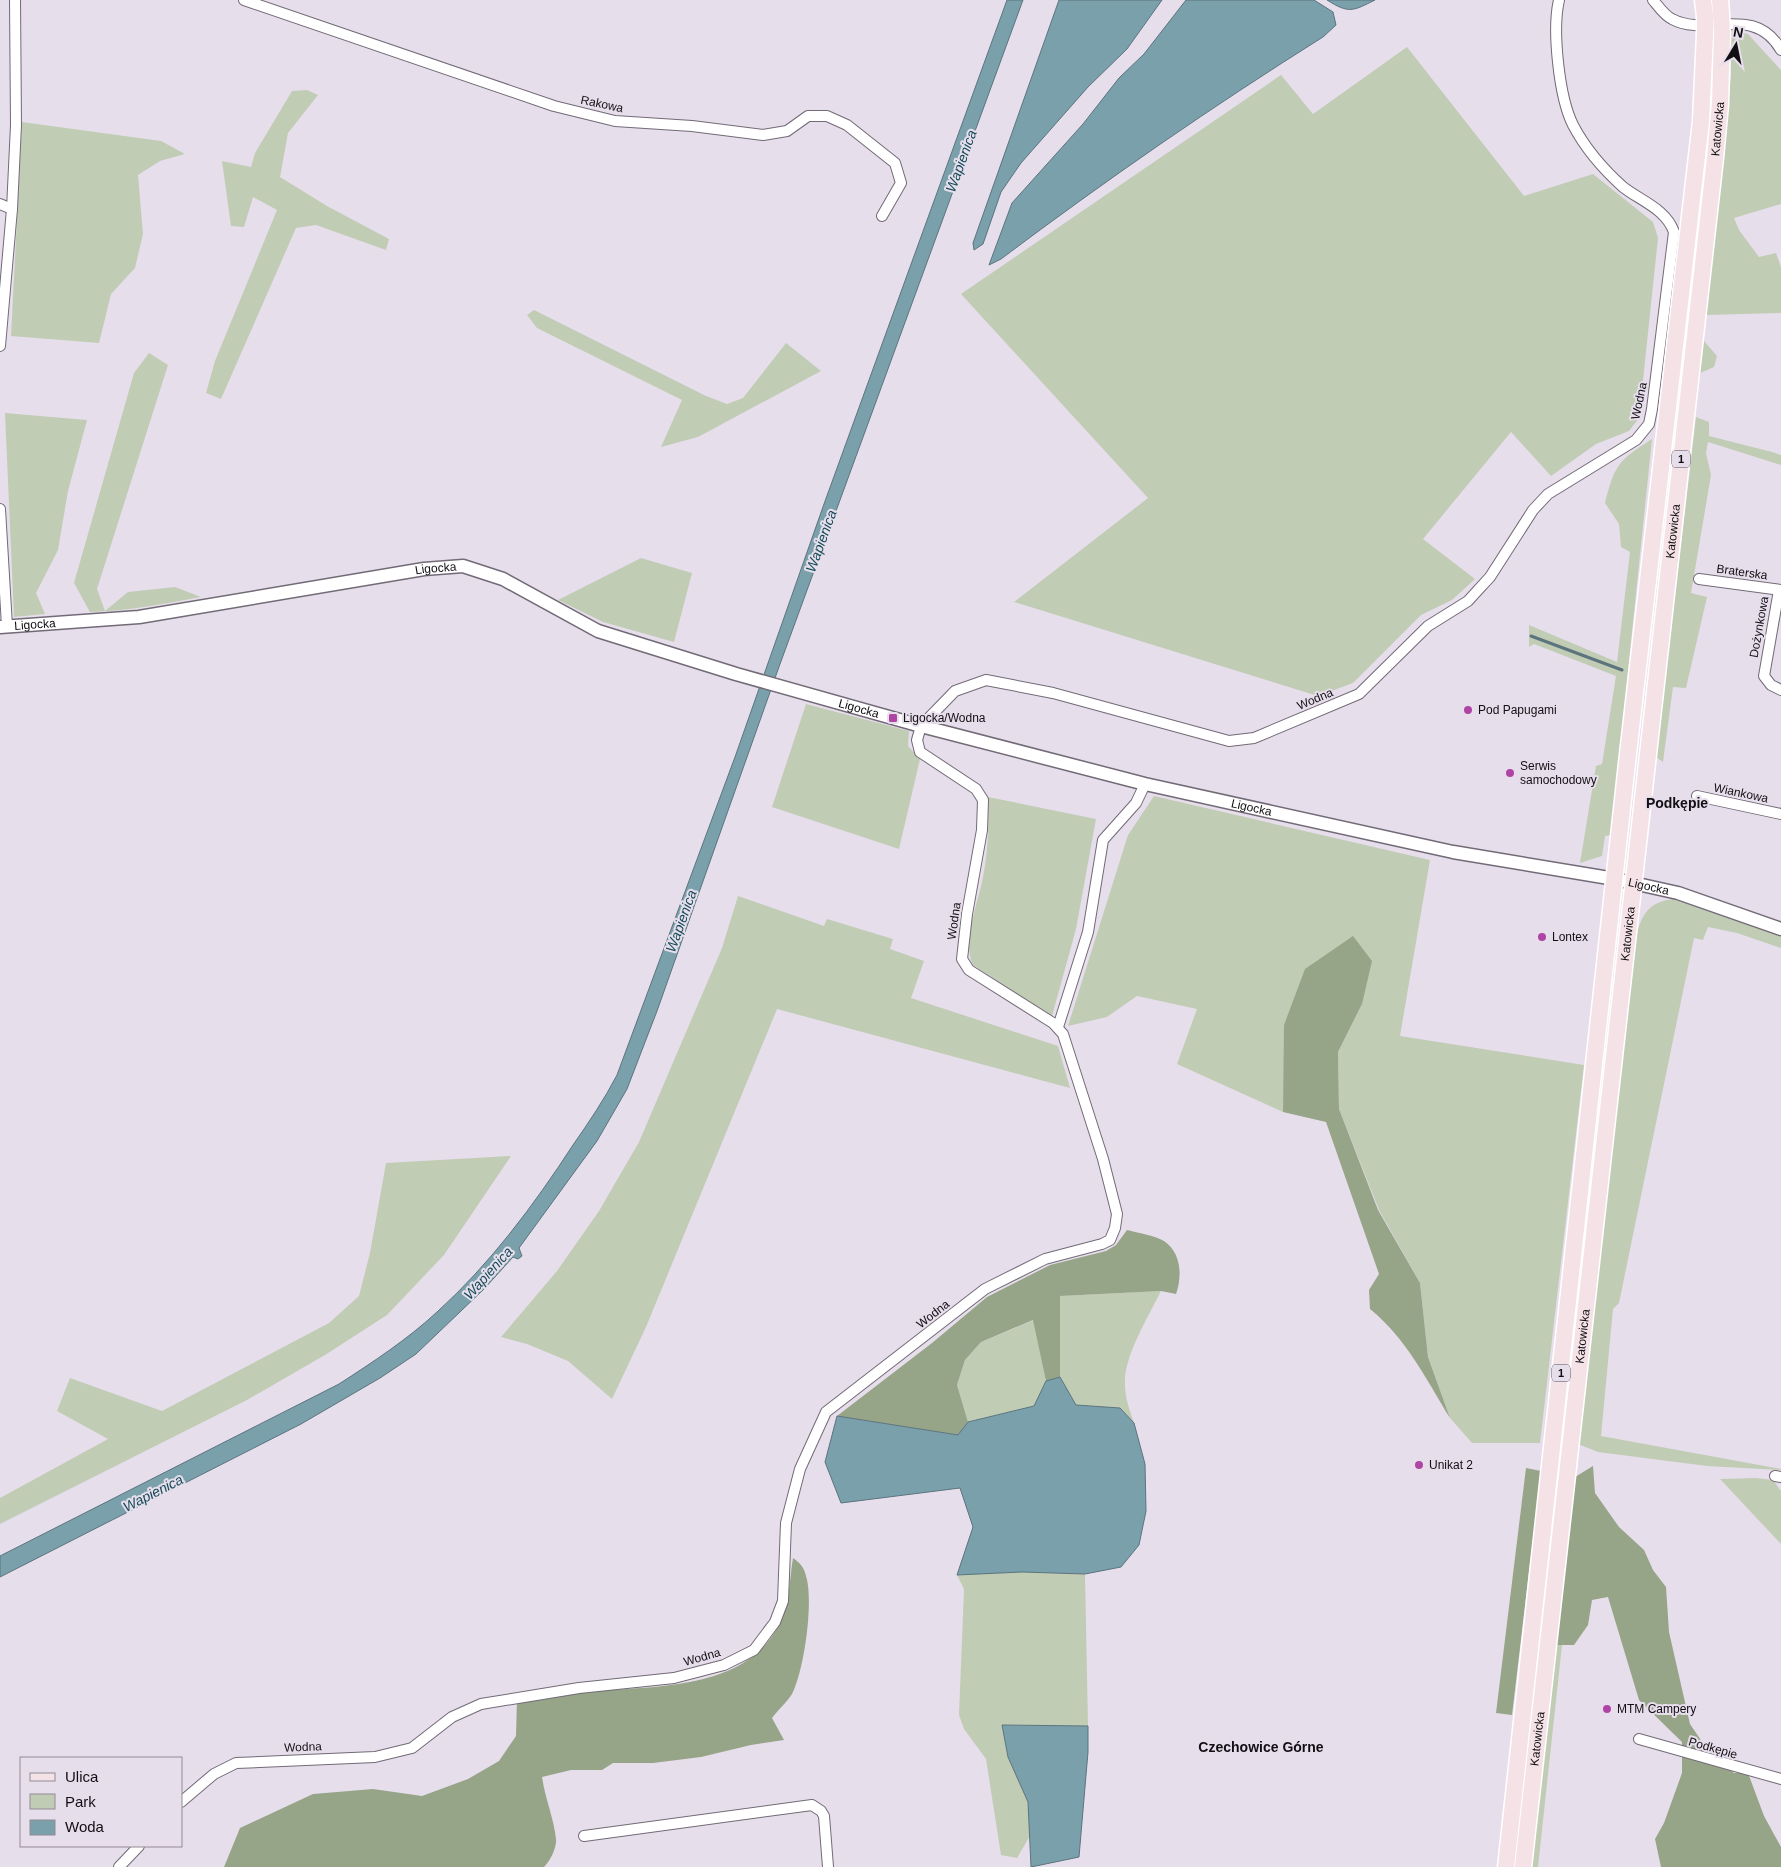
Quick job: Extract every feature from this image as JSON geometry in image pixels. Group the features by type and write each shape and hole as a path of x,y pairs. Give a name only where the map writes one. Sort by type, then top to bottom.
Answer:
{"main road":[{"name":"Katowicka","path":"1523,1867 1720,104 1721,7"},
{"name":"Katowicka","path":"1506,1867 1701,121 1705,34 1704,8"}],"street":[{"path":"0,346 12,209 16,125 15,0"},
{"name":"Rakowa","path":"244,0 554,106 615,121 692,126 763,135 787,132 808,116 827,116 847,125 895,163 901,183 882,216"},
{"name":"Wodna","path":"182,1801 214,1774 236,1763 374,1757 412,1748 452,1717 481,1704 579,1688 674,1678 724,1665 754,1650 775,1622 783,1601 786,1523 800,1469 826,1412 985,1290 1044,1259 1102,1244 1110,1240 1115,1228 1117,1214 1103,1159 1063,1034 1058,1027 969,970 962,959 967,914 982,830 983,800 976,789 920,752 917,740 921,726 954,691 986,680 1053,693 1229,741 1254,738 1359,694 1428,626 1468,601 1490,577 1533,510 1548,494 1636,440 1649,424 1652,409 1674,232 1664,214 1624,187 1591,154 1572,124 1567,110 1557,51 1556,16 1560,0"},
{"path":"1653,0 1671,19 1689,24 1734,24 1757,28 1776,41 1781,50"},
{"path":"0,204 12,209"},
{"path":"0,509 3,626"},
{"name":"Ligocka","path":"3,626 139,617 424,569 463,566 503,580 598,631 743,676 921,726 1145,784 1453,852 1633,883 1692,897 1781,929"},
{"name":"Braterska","path":"1699,579 1780,590"},
{"name":"Dożynkowa","path":"1780,590 1764,676 1771,685 1781,690"},
{"path":"1058,1027 1088,932 1103,840 1136,802 1145,784"},
{"name":"Wiankowa","path":"1697,796 1781,814"},
{"name":"Podkępie","path":"1639,1739 1781,1779"},
{"path":"584,1836 812,1805 821,1811 824,1816 828,1867"},
{"path":"119,1867 138,1847"}],"green space":[{"path":"1730,29 1748,34 1781,70 1781,204 1734,218 1739,230 1759,257 1776,253 1781,267 1781,313 1706,315 1731,76"},
{"path":"1407,47 1524,196 1593,174 1653,222 1658,238 1639,418 1629,431 1596,444 1551,476 1511,432 1423,539 1475,579 1452,600 1421,615 1353,683 1318,696 1014,602 1148,498 961,294 1281,75 1313,114"},
{"path":"307,90 318,95 288,133 280,177 327,206 389,239 386,250 316,225 296,228 221,399 206,393 215,361 277,210 253,197 244,227 231,226 222,161 251,167 255,153 292,91"},
{"path":"22,122 161,141 185,154 160,161 138,175 143,234 135,268 111,294 99,343 11,336"},
{"path":"534,310 706,396 727,404 743,398 786,343 821,371 698,437 661,447 682,400 537,328 527,315"},
{"path":"1704,341 1717,356 1714,367 1700,373"},
{"path":"149,353 168,365 97,589 105,611 90,612 74,583 134,373"},
{"path":"5,413 87,420 68,491 58,550 36,593 45,614 14,617"},
{"path":"1696,417 1709,422 1709,436 1781,455 1781,465 1708,442 1706,453 1711,475 1691,593 1707,597 1686,688 1673,687 1663,762 1656,757"},
{"path":"1652,439 1611,835 1605,836 1602,856 1580,863 1596,766 1602,764 1616,676 1534,644 1529,647 1529,625 1617,662 1630,552 1621,547 1619,524 1605,503 1615,471 1625,459"},
{"path":"641,558 692,573 674,642 603,622 558,600"},
{"path":"175,587 201,597 132,609 105,611 128,592"},
{"path":"806,704 909,731 908,746 920,759 899,849 772,807"},
{"path":"1154,796 1430,860 1400,1036 1584,1065 1540,1443 1472,1443 1450,1418 1428,1357 1420,1283 1379,1210 1339,1109 1338,1052 1362,1004 1284,1075 1283,1112 1177,1064 1197,1009 1137,996 1107,1017 1068,1026 1128,835"},
{"path":"988,797 1096,819 1076,929 1052,1016 973,965 970,956 970,935 986,861"},
{"path":"738,896 824,926 827,919 893,939 890,949 924,961 911,998 1058,1046 1070,1088 777,1009 646,1327 612,1399 568,1361 527,1344 501,1337 557,1271 599,1211 639,1142 722,948"},
{"path":"1673,899 1781,936 1781,948 1737,933 1708,927 1703,940 1694,938 1619,1303 1613,1309 1601,1436 1781,1470 1707,1466 1598,1452 1578,1444 1637,934 1641,920 1648,910 1658,903"},
{"path":"1353,936 1372,961 1362,1004 1338,1052 1339,1109 1378,1210 1420,1283 1428,1357 1450,1418 1405,1346 1383,1320 1370,1309 1369,1290 1379,1274 1326,1122 1283,1112 1284,1025 1305,969"},
{"path":"511,1156 444,1255 387,1315 325,1355 247,1400 0,1524 0,1498 108,1439 57,1411 70,1378 162,1411 329,1323 359,1296 370,1253 386,1163"},
{"path":"1127,1230 1156,1237 1170,1246 1177,1259 1180,1273 1176,1294 1161,1291 1060,1296 1060,1377 1046,1381 1033,1320 981,1342 965,1360 957,1385 968,1422 958,1435 837,1416 932,1343 987,1297 1050,1265 1106,1251 1116,1245"},
{"path":"1161,1291 1132,1350 1125,1374 1126,1395 1134,1423 1120,1408 1076,1405 1060,1377 1060,1296"},
{"path":"1034,1320 1046,1381 1034,1406 968,1422 957,1385 965,1360 981,1342"},
{"path":"1593,1466 1595,1493 1619,1527 1644,1550 1653,1570 1666,1587 1669,1632 1690,1724 1709,1752 1734,1773 1748,1773 1764,1816 1781,1847 1781,1867 1661,1867 1655,1839 1664,1823 1682,1773 1682,1742 1639,1700 1608,1597 1592,1600 1588,1625 1574,1645 1555,1645 1575,1477"},
{"path":"1526,1468 1541,1471 1512,1715 1496,1713"},
{"path":"1756,1478 1773,1480 1781,1491 1781,1544 1720,1479"},
{"path":"793,1558 804,1570 809,1602 804,1653 796,1683 790,1697 772,1718 784,1740 751,1745 701,1757 653,1763 613,1763 602,1770 571,1770 542,1777 556,1839 553,1854 544,1867 224,1867 240,1828 313,1794 373,1789 422,1796 468,1779 499,1761 516,1736 517,1700 673,1685 723,1673 745,1662 764,1646 783,1617"},
{"path":"1022,1572 1085,1574 1088,1726 1002,1725 1008,1757 1028,1802 1031,1834 1017,1858 1001,1855 986,1759 964,1729 959,1715 964,1589 957,1575"},
{"path":"1555,1643 1562,1645 1538,1867 1531,1867"}],"water":[{"name":"Wapienica","path":"1007,0 1023,0 780,664 657,1011 627,1089 597,1141 519,1248 522,1256 518,1259 513,1257 484,1289 416,1354 380,1378 301,1424 0,1577 0,1556 339,1384 414,1332 456,1294 493,1254 543,1190 596,1111 617,1075 735,757 824,504"},
{"path":"1059,0 1162,0 1127,49 1088,87 1021,163 1001,192 983,244 974,250 973,243"},
{"path":"1186,0 1314,0 1333,12 1336,25 1323,37 1160,144 1001,259 989,265 1012,203 1083,124 1119,78 1144,54"},
{"path":"1327,0 1375,0 1356,9 1346,9"},
{"path":"1060,1377 1076,1405 1120,1408 1134,1423 1145,1464 1146,1511 1139,1545 1121,1567 1085,1574 1022,1572 957,1575 973,1527 960,1488 841,1503 825,1462 837,1416 958,1435 968,1422 1034,1406 1046,1381"},
{"path":"1002,1725 1088,1726 1088,1752 1079,1857 1031,1867 1028,1802 1008,1757"}],"waterway":[{"path":"1531,636 1622,670"}],"place":[{"name":"Pod Papugami","path":"1468,710"},
{"name":"Ligocka/Wodna","path":"893,718"},
{"name":"Serwis samochodowy","path":"1510,773"},
{"name":"Lontex","path":"1542,937"},
{"name":"Unikat 2","path":"1419,1465"},
{"name":"MTM Campery","path":"1607,1709"}],"district":[{"name":"Podkępie","path":"1677,803"},
{"name":"Czechowice Górne","path":"1261,1747"}]}
